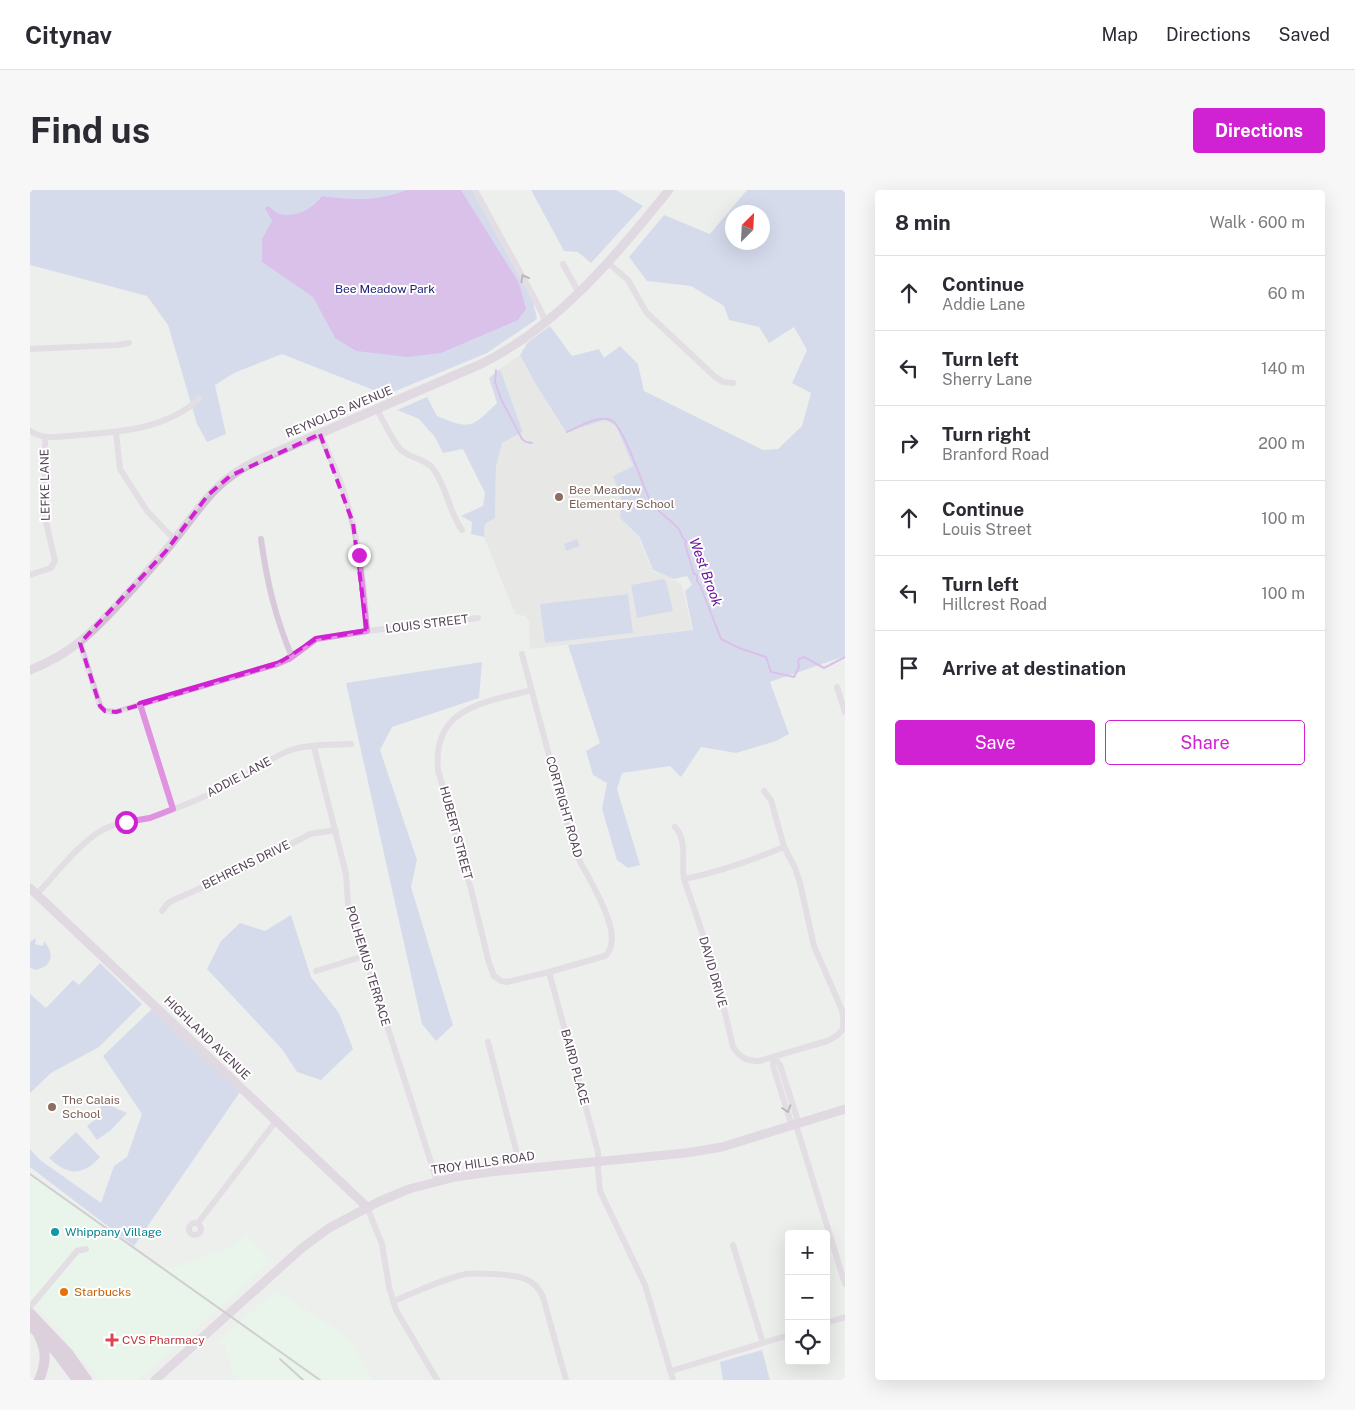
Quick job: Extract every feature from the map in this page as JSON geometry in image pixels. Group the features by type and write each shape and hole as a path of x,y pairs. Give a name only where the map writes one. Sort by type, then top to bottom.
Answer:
{"main road":[{"path":"30,1313 68,1353 87,1380"},
{"path":"33,1328 45,1354 44,1367 39,1380"},
{"path":"33,1328 57,1353 77,1380"}],"street":[{"path":"475,190 546,322"},
{"name":"REYNOLDS AVENUE","path":"30,670 63,654 80,643 102,622 175,540 208,495 230,476 256,461 498,356 546,322 579,293 669,190"},
{"path":"607,262 628,280 641,306 651,318 714,376 723,382 733,383"},
{"path":"564,264 579,293"},
{"path":"30,349 116,346 128,343"},
{"path":"30,431 44,437 136,429 187,410 199,399"},
{"path":"377,410 400,449 410,456 429,464 436,472 456,522 462,530"},
{"path":"116,432 120,469 147,512 175,540"},
{"path":"320,434 344,492 353,523 359,555 367,631"},
{"name":"LEFKE LANE","path":"30,575 51,568 55,561 45,517 44,437"},
{"path":"261,539 270,593 279,627 292,657"},
{"name":"LOUIS STREET","path":"80,643 102,709 108,712 116,712 277,664 292,657 316,639 478,618"},
{"name":"CORTRIGHT ROAD","path":"522,654 574,848 578,860 600,896 613,940 610,951 605,956 550,972"},
{"path":"837,687 845,712"},
{"name":"HUBERT STREET","path":"532,690 484,702 458,714 444,731 437,756 438,770 491,969 497,978 507,982 550,972"},
{"path":"140,704 173,809"},
{"name":"ADDIE LANE","path":"37,894 86,842 112,826 150,818 173,809 229,785 283,753 302,747 351,744"},
{"name":"POLHEMUS TERRACE","path":"314,747 346,874 348,904 437,1181"},
{"path":"684,879 735,867 784,847 771,800 764,792"},
{"name":"DAVID DRIVE","path":"675,827 680,832 682,839 684,879 715,970 733,1047 739,1056 749,1061 759,1061 774,1057 836,1037 844,1028 845,1021 842,1010 814,946 800,883 795,868 784,847"},
{"name":"BEHRENS DRIVE","path":"162,911 168,903 244,869 310,834 336,830"},
{"name":"HIGHLAND AVENUE","path":"30,888 367,1207"},
{"path":"316,971 364,956"},
{"name":"BAIRD PLACE","path":"550,972 598,1152 600,1191 645,1285 673,1380"},
{"path":"488,1042 520,1170"},
{"path":"774,1057 773,1066 790,1120 796,1125 845,1284"},
{"name":"TROY HILLS ROAD","path":"155,1380 302,1248 329,1228 367,1207 409,1190 437,1181 490,1172 686,1153 722,1147 845,1109"},
{"path":"198,1223 276,1121"},
{"path":"367,1207 382,1244 396,1310 436,1380"},
{"path":"733,1245 763,1343"},
{"path":"30,1307 77,1251 86,1248"},
{"path":"393,1301 464,1274 478,1273 516,1276 526,1279 536,1285 543,1297 566,1380"},
{"path":"830,1322 845,1317"},
{"path":"671,1371 785,1336"}],"highlighted area":[{"path":"320,434 353,523 367,631 316,639 277,664 116,712 105,711 100,706 80,643 166,551 208,495 230,476"}],"shaded area":[{"path":"407,190 461,190 519,283 526,309 518,320 441,353 407,357 356,351 335,338 313,297 262,262 262,239 272,221 265,208 269,206 275,211 289,215 297,214 311,207 322,196 364,199 384,197"},
{"name":"Bee Meadow Elementary School","path":"520,355 535,383 597,422 605,420 616,426 633,466 613,476 653,572 668,576 682,585 692,630 530,649 529,621 525,616 515,614 484,537 485,524 495,518 496,467 502,443 523,432 500,369"},
{"path":"30,1175 150,1261 172,1268 231,1247 246,1234 271,1261 138,1380 99,1380 30,1296"},
{"path":"276,1290 348,1337 373,1380 235,1380 225,1346 217,1342"}],"green space":[{"name":"Bee Meadow Park","path":"30,190 473,190 533,301 537,319 487,353 386,395 282,354 234,373 215,385 226,434 207,442 197,424 168,325 147,296 30,265"},
{"path":"531,190 616,190 643,206 591,263 578,252 564,251"},
{"path":"747,190 845,190 845,656 770,682 789,734 776,741 736,753 701,747 681,777 670,766 622,773 617,789 640,865 628,868 617,860 602,809 607,783 593,775 586,751 600,743 568,645 693,630 685,591 692,585 687,576 674,579 653,570 639,536 620,518 621,498 613,476 633,466 616,426 605,420 566,432 520,355 528,342 550,326 572,356 599,349 604,358 620,346 638,364 644,391 763,450 778,449 802,426 811,393 792,383 807,350 794,327 769,343 759,327 729,320 724,306 691,286 647,281 629,257 664,215 710,234 725,216 725,250 770,250 770,205 734,205"},
{"path":"500,369 523,432 502,443 496,467 495,518 485,524 484,537 471,534 472,522 461,516 483,506 485,493 463,449 443,453 435,437 419,419 397,410 427,397 437,416 464,425 476,422 497,403 489,378"},
{"path":"577,539 580,546 566,551 564,544"},
{"path":"663,579 666,581 673,611 637,618 631,585"},
{"path":"628,594 633,633 545,643 540,604"},
{"path":"482,662 479,698 392,727 380,750 417,860 411,887 453,1025 436,1041 422,1024 346,683"},
{"path":"291,915 311,977 339,1013 353,1049 321,1080 297,1072 282,1049 207,969 221,941 240,923 265,931"},
{"path":"36,938 35,944 43,946 44,941 50,950 51,957 46,966 36,970 30,968 30,942"},
{"path":"100,963 142,1004 99,1047 51,1073 30,1093 30,994 46,1008 73,980 79,985"},
{"path":"155,1006 242,1089 134,1246 30,1167 30,1149 40,1160 101,1203 114,1166 127,1157 142,1114 103,1056"},
{"path":"104,1103 127,1113 111,1130 97,1140 87,1126 101,1115 99,1108"},
{"path":"76,1132 100,1157 81,1171 62,1168 49,1158"},
{"path":"762,1350 770,1380 723,1380 720,1362"}],"waterway":[{"name":"West Brook","path":"496,370 495,382 501,399 522,439 532,443"},
{"name":"West Brook","path":"567,432 588,422 600,419 611,420 616,424 652,503 658,511 678,528 686,541 685,544 694,574 697,575 697,581 721,639 739,648 766,657 771,672 794,677 799,667 799,659 804,657 824,668 845,657"}],"railway":[{"path":"30,1174 320,1380"},
{"path":"280,1359 303,1380"}],"place":[{"name":"Bee Meadow Elementary School","path":"559,497"},
{"name":"The Calais School","path":"52,1107"},
{"name":"Whippany Village","path":"55,1232"},
{"name":"Starbucks","path":"64,1292"},
{"name":"CVS Pharmacy","path":"112,1340"}],"route":[{"path":"126,822 150,818 173,809 140,704 277,664 289,659 316,639 367,631 359,555"}]}
